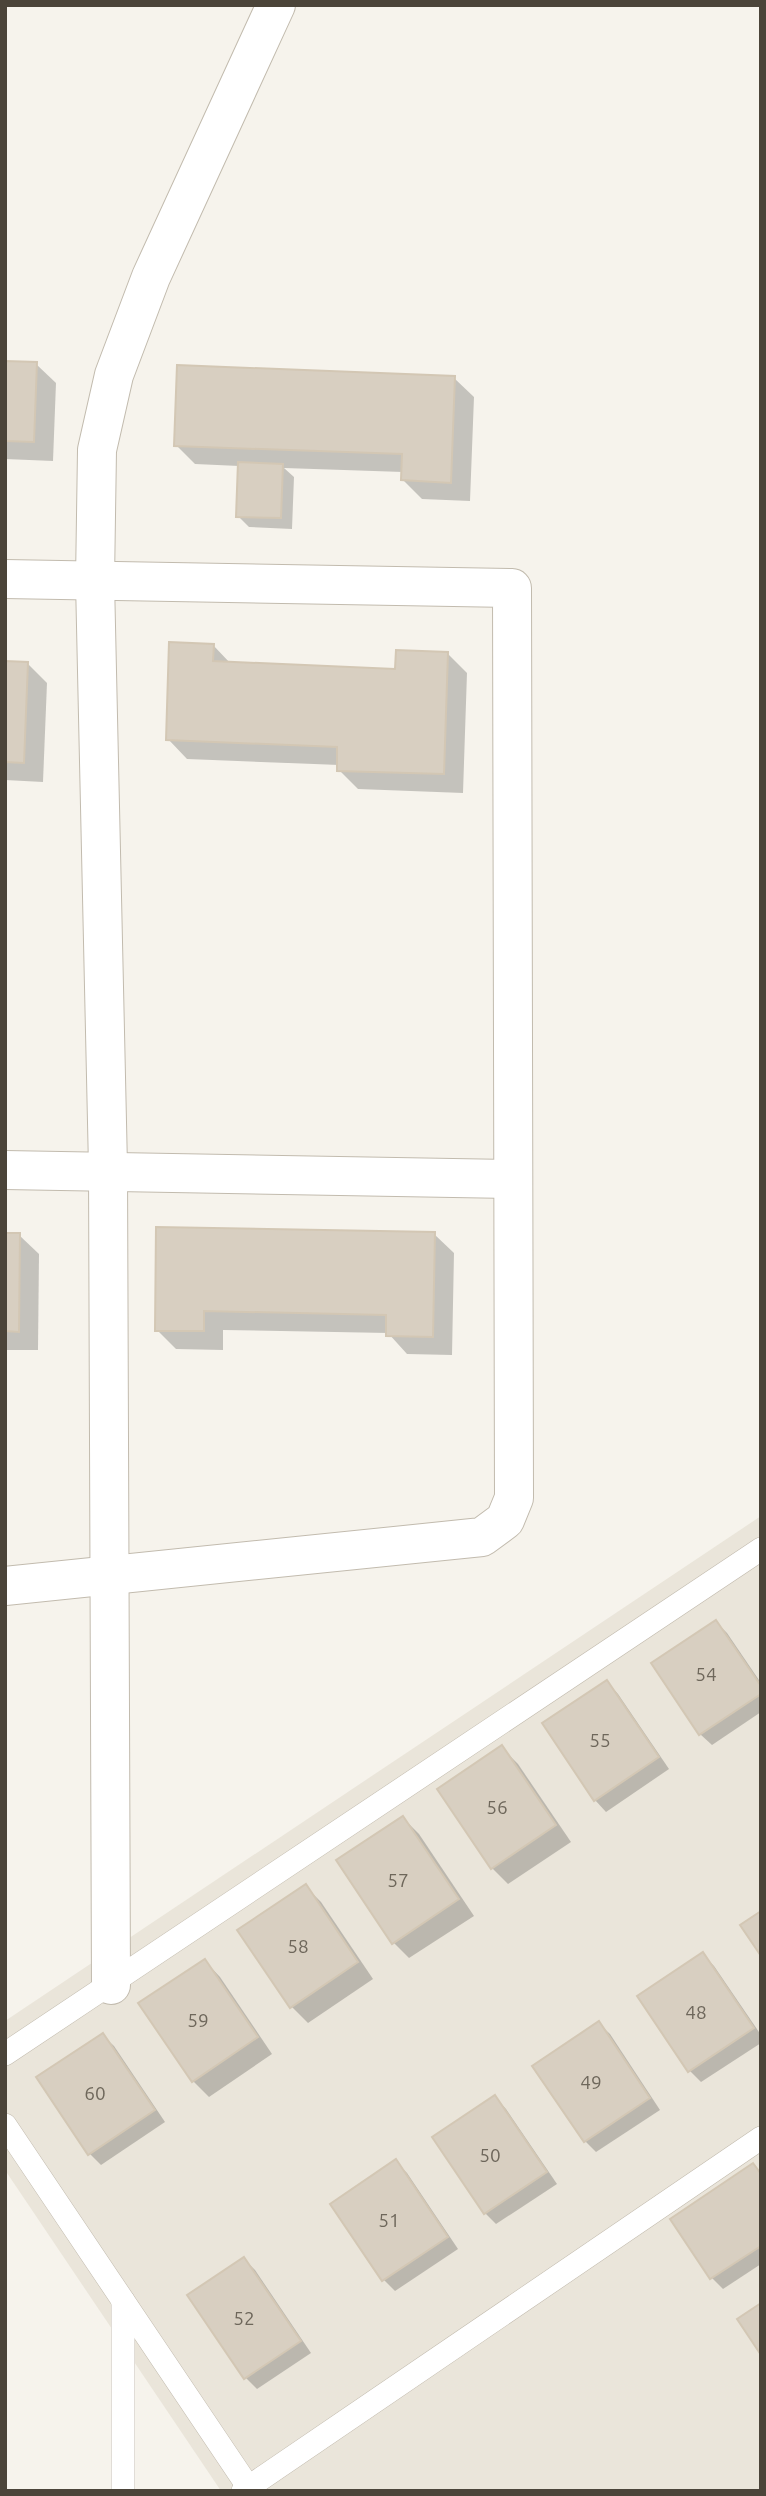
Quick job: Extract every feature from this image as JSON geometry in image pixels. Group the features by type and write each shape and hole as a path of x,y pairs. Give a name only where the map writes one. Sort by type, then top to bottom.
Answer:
{"street":[{"path":"111,1985 108,1172 96,581 97,450 114,375 151,277 276,5"},
{"path":"5,579 512,588 514,1498 505,1520 482,1537 5,1586"},
{"path":"5,1170 513,1178"}],"lane":[{"path":"5,2054 761,1549"},
{"path":"5,2125 248,2489 761,2138"},
{"path":"123,2491 124,2301"}],"shaded area":[{"path":"761,1516 761,2491 221,2491 5,2170 5,2021"}],"building":[{"path":"5,361 37,362 34,442 5,441"},
{"path":"177,365 455,376 451,483 401,480 402,454 174,446"},
{"path":"238,462 283,464 281,518 236,517"},
{"path":"169,642 214,644 213,661 395,669 396,650 448,652 444,774 337,771 337,747 166,740"},
{"path":"5,661 28,662 24,763 5,762"},
{"path":"156,1227 435,1232 433,1337 386,1336 386,1315 204,1311 204,1331 155,1331"},
{"path":"5,1233 20,1233 19,1332 5,1331"},
{"path":"716,1620 761,1686 761,1694 699,1735 651,1663"},
{"path":"607,1680 659,1757 594,1801 542,1723"},
{"path":"502,1745 556,1825 491,1869 437,1789"},
{"path":"403,1816 459,1899 392,1944 336,1860"},
{"path":"306,1884 358,1962 290,2008 237,1930"},
{"path":"761,1911 761,1956 740,1925"},
{"path":"703,1952 754,2028 688,2072 637,1996"},
{"path":"205,1959 258,2037 192,2082 138,2003"},
{"path":"599,2021 650,2098 584,2142 532,2066"},
{"path":"103,2033 155,2110 88,2155 36,2077"},
{"path":"495,2095 547,2172 484,2214 432,2137"},
{"path":"396,2159 448,2237 382,2281 330,2204"},
{"path":"753,2163 761,2174 761,2246 710,2279 670,2219"},
{"path":"244,2257 301,2341 244,2379 187,2295"},
{"path":"761,2303 761,2355 737,2319"}]}
